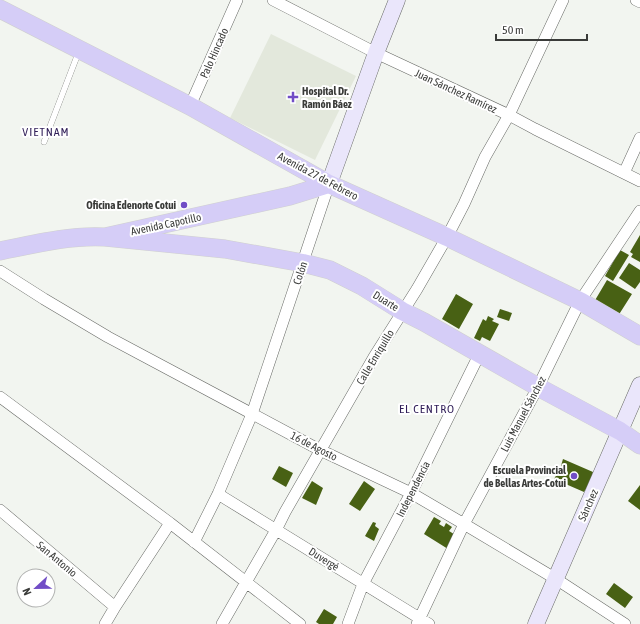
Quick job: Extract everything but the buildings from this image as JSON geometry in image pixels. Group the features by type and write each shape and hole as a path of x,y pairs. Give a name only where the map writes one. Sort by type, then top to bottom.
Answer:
{"main road":[{"name":"Colón","path":"329,184 376,53 398,0"},
{"name":"Avenida 27 de Febrero","path":"0,9 190,106 329,184 447,237 580,301 640,336"},
{"name":"Avenida Capotillo","path":"0,251 73,237 105,237 290,196 329,184"},
{"name":"Duarte","path":"105,237 225,249 303,263 330,270 362,286 402,311 620,431 640,445"},
{"name":"Sánchez","path":"536,624 640,385"}],"street":[{"name":"Palo Hincado","path":"190,106 237,0"},
{"name":"Juan Sánchez Ramírez","path":"272,0 376,53 509,115 640,181"},
{"name":"Calle Enriquillo","path":"222,624 320,450 447,237 485,157 509,115 563,0"},
{"path":"636,0 640,2"},
{"path":"624,173 640,138"},
{"name":"Colón","path":"194,542 218,494 252,414 329,184"},
{"name":"Luis Manuel Sánchez","path":"418,621 464,524 538,387 580,301 640,211"},
{"name":"16 de Agosto","path":"0,272 108,337 320,450 411,493 556,579 625,624"},
{"name":"Independencia","path":"348,624 363,584 411,493 479,354"},
{"path":"0,397 170,523 300,624"},
{"name":"Duvergé","path":"218,494 363,584 418,621 429,624"},
{"name":"San Antonio","path":"0,510 115,607"},
{"path":"105,624 170,523"}],"lane":[{"path":"44,142 80,49"}],"shaded area":[{"name":"Hospital Dr. Ramón Báez","path":"271,34 356,76 315,160 230,118"}],"place":[{"name":"Hospital Dr. Ramón Báez","path":"293,97"},
{"name":"Oficina Edenorte Cotui","path":"184,205"},
{"name":"Escuela Provincial de Bellas Artes-Cotui","path":"574,476"}],"district":[{"name":"VIETNAM","path":"46,132"},
{"name":"EL CENTRO","path":"427,409"}]}
